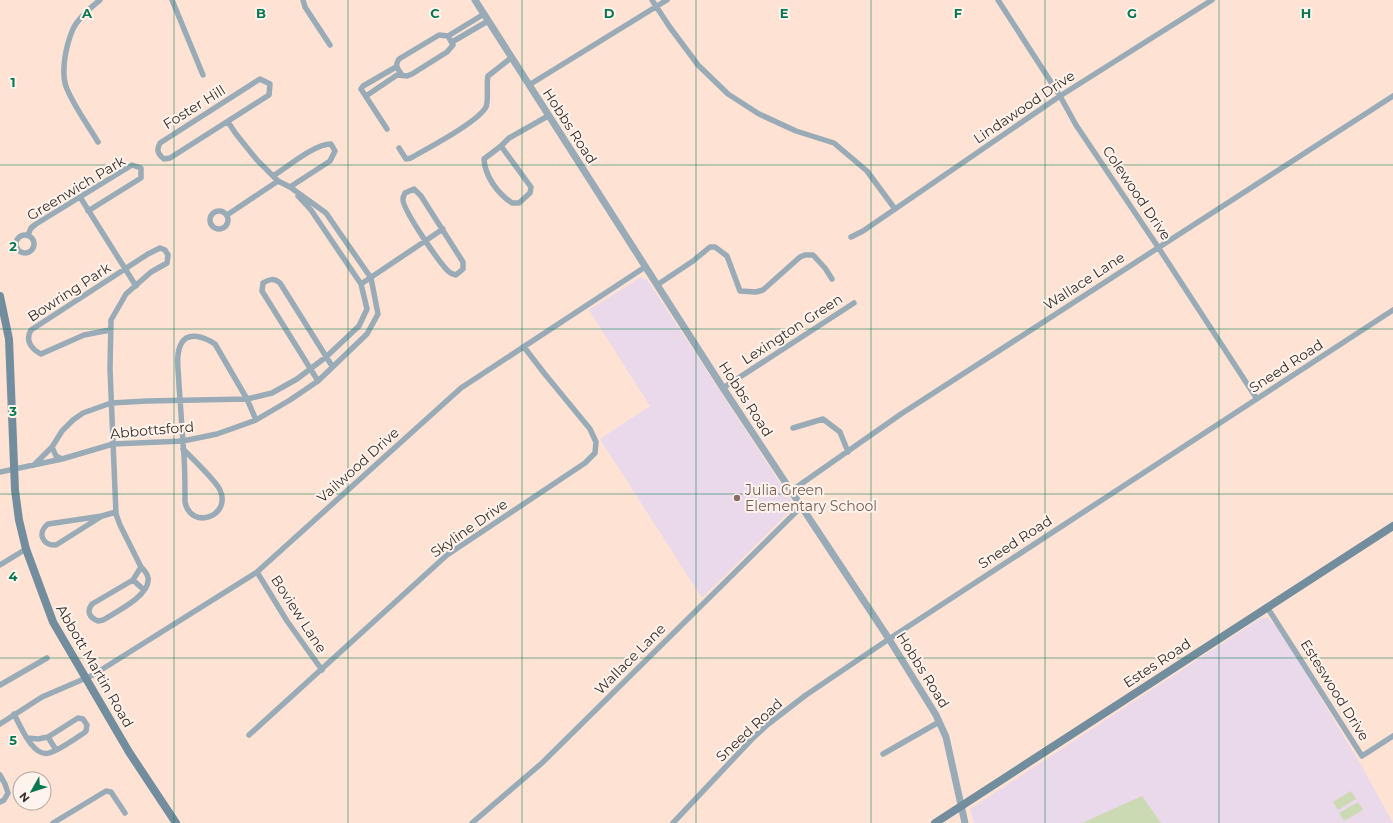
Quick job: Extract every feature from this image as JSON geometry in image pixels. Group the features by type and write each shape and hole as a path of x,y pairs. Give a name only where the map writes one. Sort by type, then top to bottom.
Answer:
{"main road":[{"name":"Abbott Martin Road","path":"0,296 9,339 14,470 18,520 26,549 53,622 129,752 176,823"},
{"name":"Estes Road","path":"935,823 1393,526"}],"street":[{"path":"98,142 66,88 63,70 73,29 88,9 100,0"},
{"path":"172,0 203,75"},
{"path":"303,0 305,7 330,45"},
{"name":"Hobbs Road","path":"476,0 548,116 722,388 889,639 939,722 946,737 965,823"},
{"path":"652,0 698,65 728,94 759,114 796,131 834,143 867,172 895,209"},
{"path":"529,85 667,0"},
{"name":"Colewood Drive","path":"998,0 1060,96 1076,125 1257,400"},
{"name":"Lindawood Drive","path":"851,237 863,231 1060,96 1212,0"},
{"path":"387,129 361,89 363,86 396,67 399,59 439,35 448,36 484,14"},
{"path":"452,42 488,21"},
{"path":"366,96 397,75 407,76 412,74 448,52 451,48 452,42 448,36"},
{"path":"399,148 406,159 411,158 468,124 481,114 487,105 488,76 512,58"},
{"path":"396,67 402,75"},
{"name":"Foster Hill","path":"260,79 270,84 269,95 228,122 170,158 164,159 157,150 160,143 260,79"},
{"name":"Wallace Lane","path":"791,491 901,414 1393,96"},
{"path":"501,146 531,187 530,193 519,203 512,203 506,200 493,184 484,167 484,158 501,146 509,138 548,116"},
{"name":"Abbottsford","path":"0,472 34,466 113,444 183,441 217,434 256,420 318,381 367,334 378,314 371,278 326,213 290,187 278,181 257,160 228,122"},
{"path":"273,176 302,157 326,144 331,144 335,151 330,161 290,187"},
{"name":"Greenwich Park","path":"28,235 31,228 36,224 132,165 141,168 141,178 88,211"},
{"path":"227,216 278,181"},
{"name":"Abbottsford","path":"34,466 52,447 62,431 83,413 111,403 247,399 272,393 297,379 326,357 359,326 366,309 361,284 311,210 290,187"},
{"path":"414,188 443,229 463,262 463,269 460,273 456,275 449,272 426,241 403,200 405,193 414,188"},
{"name":"Bowring Park","path":"80,197 136,286"},
{"path":"361,284 443,229"},
{"path":"657,285 693,261 710,247 715,247 727,256 740,291 756,292 762,290 800,257 805,255 813,255 825,268 832,279"},
{"name":"Bowring Park","path":"110,330 84,335 41,354 33,350 28,335 31,330 148,254 160,248 165,250 168,255 167,263 151,272 126,294 111,320 110,330 111,403 116,512 120,525 148,578 144,590"},
{"name":"Vailwood Drive","path":"0,724 42,697 100,671 257,572 461,388 645,267"},
{"path":"318,381 262,291 263,283 272,279 280,283 332,366"},
{"name":"Lexington Green","path":"722,388 854,303"},
{"name":"Sneed Road","path":"673,823 751,740 767,725 806,695 889,639 1393,310"},
{"path":"183,449 220,490 222,500 221,505 212,516 207,518 192,514 186,506 180,401 178,353 181,342 186,339 195,336 208,339 215,344 247,399 256,420"},
{"name":"Skyline Drive","path":"249,735 447,556 585,463 595,453 596,442 590,429 524,347"},
{"path":"793,428 823,419 840,432 848,452"},
{"path":"52,447 56,456 62,459"},
{"name":"Wallace Lane","path":"472,823 542,764 801,507"},
{"path":"102,516 56,545 46,543 43,539 41,532 48,524 102,516 116,512"},
{"path":"0,565 26,549"},
{"path":"134,580 144,590 136,599 103,620 98,621 91,617 89,613 92,604 134,580 141,567"},
{"name":"Boview Lane","path":"257,572 287,621 322,670"},
{"name":"Esteswood Drive","path":"1267,607 1362,756 1393,736"},
{"path":"0,685 47,658"},
{"path":"14,714 32,745 38,752 46,754 56,750 86,731 88,725 83,719 78,718 48,737 43,739 28,738"},
{"path":"883,754 939,722"},
{"path":"48,737 56,750"},
{"path":"0,775 8,793 4,800 0,802"},
{"path":"53,823 106,791 111,792 124,813"},
{"path":"63,817 66,823"}],"shaded area":[{"path":"641,277 648,281 795,506 702,598 600,439 650,406 589,310"},
{"path":"1261,618 1268,618 1275,625 1292,650 1361,765 1393,823 974,823 970,809"}],"green space":[{"path":"1351,791 1356,799 1338,810 1333,802"},
{"path":"1142,796 1161,823 1082,823"},
{"path":"1358,802 1363,810 1344,821 1339,813"}],"place":[{"name":"Julia Green Elementary School","path":"737,498"}]}
